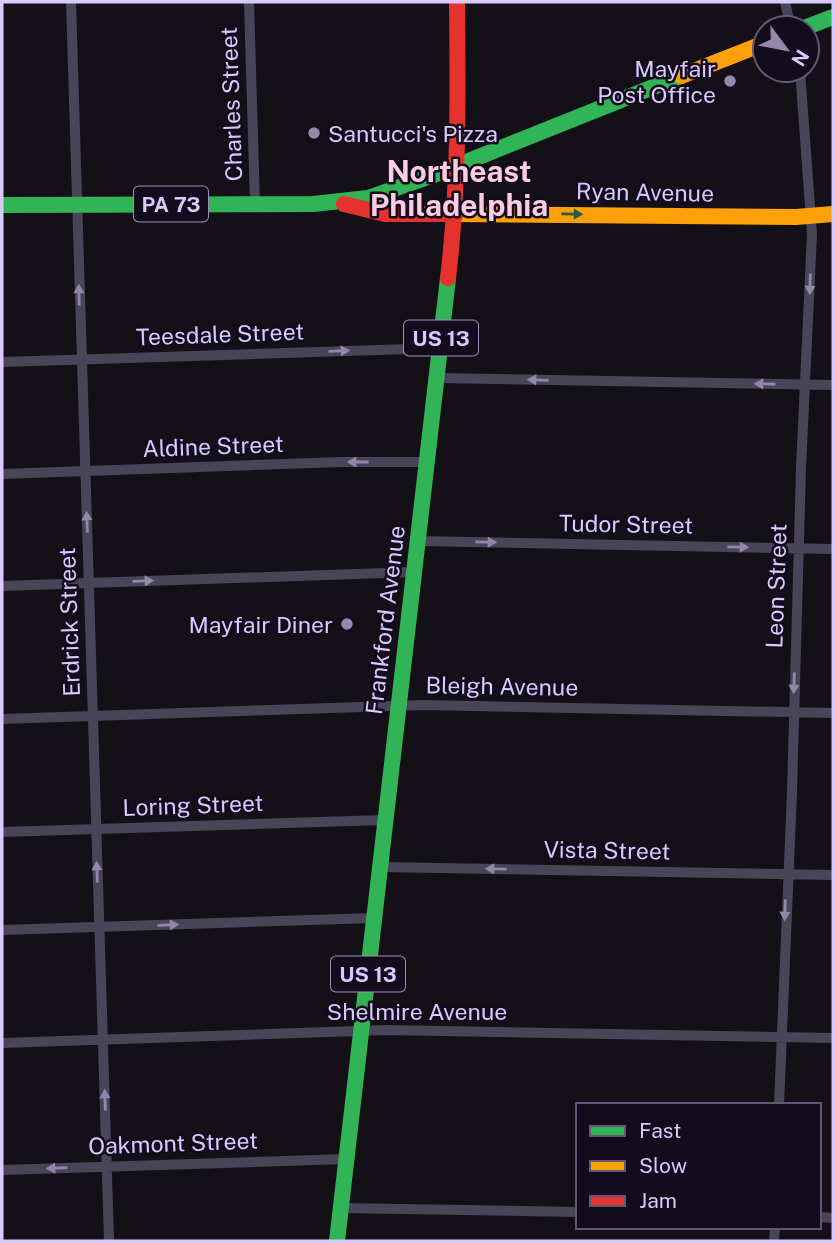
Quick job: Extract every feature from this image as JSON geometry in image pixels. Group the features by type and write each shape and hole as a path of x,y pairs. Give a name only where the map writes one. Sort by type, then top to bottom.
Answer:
{"main road":[{"name":"Frankford Avenue","path":"337,1241 456,214 457,2"},
{"name":"PA 73","path":"2,205 341,203 382,194 751,49"},
{"name":"Ryan Avenue","path":"341,203 385,214 833,214"}],"street":[{"name":"Erdrick Street","path":"71,2 110,1241"},
{"name":"Charles Street","path":"249,2 255,204"},
{"name":"Leon Street","path":"779,1103 798,548 813,234 801,84"},
{"name":"Teesdale Street","path":"2,362 440,348"},
{"path":"437,378 833,385"},
{"name":"Aldine Street","path":"2,474 342,462 426,462"},
{"name":"Tudor Street","path":"418,541 833,549"},
{"path":"2,586 414,572"},
{"name":"Bleigh Avenue","path":"2,719 399,706 833,713"},
{"name":"Loring Street","path":"2,832 386,820"},
{"name":"Vista Street","path":"380,867 833,875"},
{"path":"2,930 374,918"},
{"name":"Shelmire Avenue","path":"2,1043 361,1031 833,1038"},
{"name":"Oakmont Street","path":"2,1170 346,1159"},
{"path":"340,1208 576,1212"}],"traffic: fast":[{"path":"821,22 833,17"},
{"path":"2,205 313,204 368,198 431,176 681,76"},
{"path":"337,1241 448,278"}],"traffic: slow":[{"path":"681,76 751,48"},
{"path":"456,214 796,217 833,214"}],"traffic: jam":[{"path":"448,278 456,175 457,2"},
{"path":"344,204 385,214 456,214"}],"place":[{"name":"Mayfair Post Office","path":"730,81"},
{"name":"Santucci's Pizza","path":"314,133"},
{"name":"Mayfair Diner","path":"347,624"}],"district":[{"name":"Northeast Philadelphia","path":"459,188"}]}
